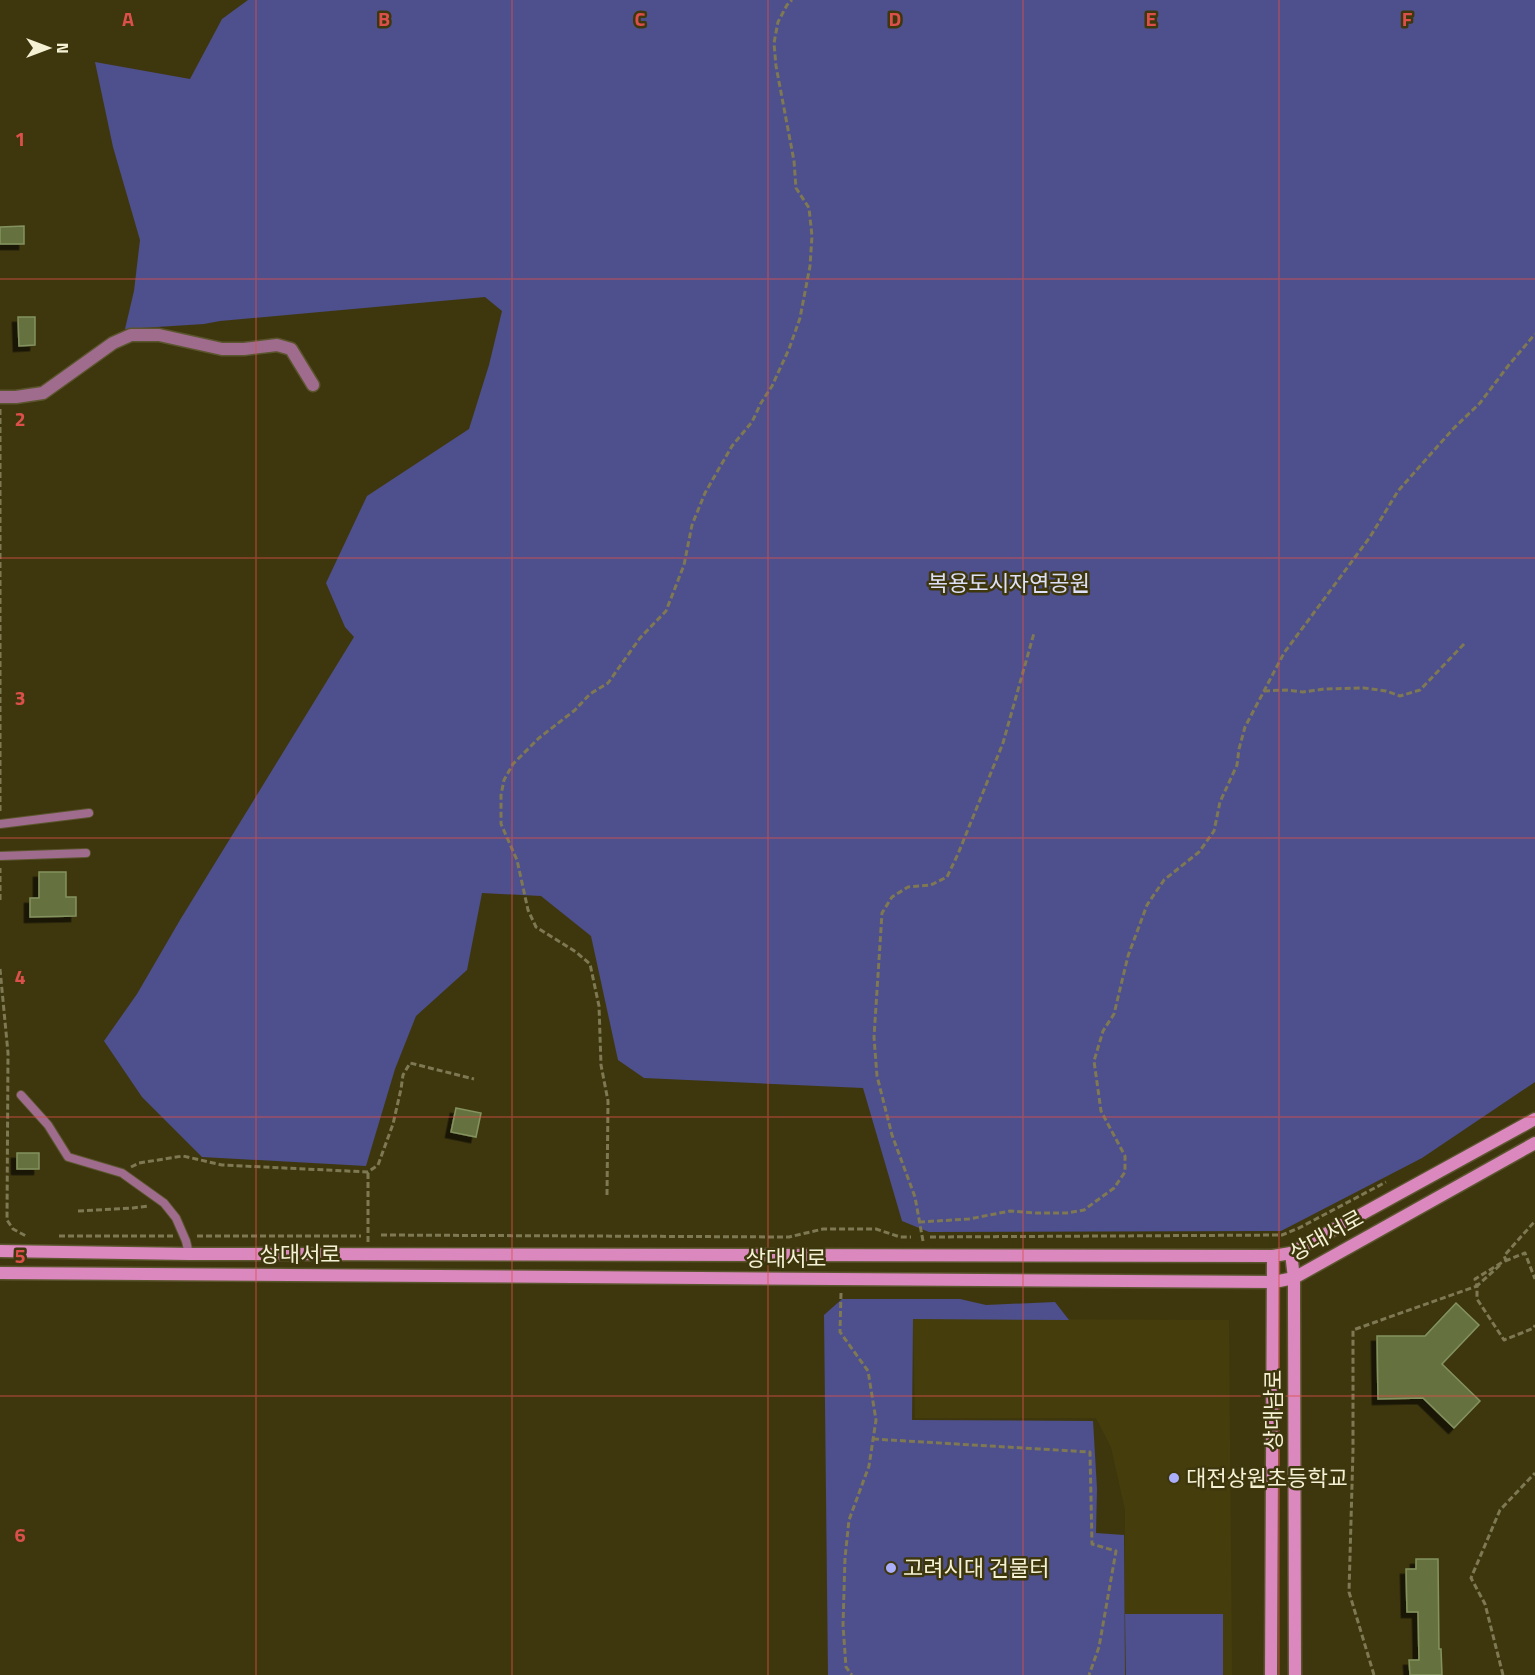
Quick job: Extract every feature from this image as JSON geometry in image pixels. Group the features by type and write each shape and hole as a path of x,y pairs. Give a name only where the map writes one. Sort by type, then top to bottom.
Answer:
{"street":[{"path":"0,397 43,393 113,343 131,335 159,335 222,349 244,350 277,345 291,349 313,385"},
{"name":"상대서로","path":"0,1251 368,1255 1273,1256 1291,1253 1535,1119"},
{"name":"상대서로","path":"0,1273 1274,1282 1294,1278 1535,1143"},
{"name":"상대남로","path":"1291,1253 1294,1278 1296,1675"},
{"name":"상대남로","path":"1270,1675 1273,1256"}],"lane":[{"path":"0,824 89,813"},
{"path":"0,856 86,853"},
{"path":"21,1095 48,1125 68,1157 122,1173 164,1203 176,1218 189,1254"}],"path":[{"path":"607,1195 608,1101 601,1065 599,1006 590,964 576,952 536,927 528,910 517,860 501,824 501,795 504,780 513,764 538,738 575,710 590,694 608,683 640,638 666,611 684,565 692,525 705,493 732,446 752,422 789,349 800,318 810,266 812,236 809,208 796,188 794,161 776,66 774,43 778,22 792,0"},
{"path":"919,1222 969,1220 1010,1211 1066,1213 1084,1210 1114,1188 1125,1172 1125,1156 1101,1111 1094,1061 1102,1031 1114,1014 1128,956 1147,905 1164,880 1199,852 1215,831 1220,802 1237,765 1245,727 1284,653 1370,537 1398,491 1453,429 1480,403 1535,334"},
{"path":"0,405 0,811"},
{"path":"928,1256 915,1197 892,1135 877,1076 874,1036 882,914 892,897 908,887 931,885 947,877 1003,743 1034,633"},
{"path":"1264,691 1303,692 1364,688 1386,691 1400,696 1420,690 1465,643"},
{"path":"0,868 0,900"},
{"path":"0,969 8,1053 6,1220 13,1229 25,1236 37,1236"},
{"path":"122,1173 139,1163 183,1156 222,1165 368,1172 378,1165 393,1124 403,1075 410,1063 474,1079"},
{"path":"368,1172 368,1255"},
{"path":"930,1237 1282,1236 1386,1182"},
{"path":"78,1211 133,1208 164,1203"},
{"path":"0,1220 6,1220"},
{"path":"1506,1260 1504,1256 1535,1221"},
{"path":"381,1236 789,1237 823,1229 876,1229 900,1237 911,1237"},
{"path":"48,1236 178,1236"},
{"path":"195,1236 361,1236"},
{"path":"1535,1279 1525,1253 1506,1260 1475,1279 1477,1299 1504,1340 1534,1328 1535,1325"},
{"path":"842,1285 840,1332 868,1371 876,1420 868,1466 849,1520 845,1558 844,1636 846,1666 852,1675"},
{"path":"1374,1675 1349,1592 1353,1450 1353,1330 1477,1286"},
{"path":"873,1439 1090,1452 1092,1544 1116,1551 1099,1647 1089,1675"},
{"path":"1503,1675 1485,1604 1471,1578 1500,1510 1535,1473"}],"shaded area":[{"name":"대전상원초등학교","path":"913,1319 1229,1320 1232,1675 1125,1675 1125,1510 1111,1447 1096,1418 915,1418"}],"green space":[{"name":"복용도시자연공원","path":"248,0 1535,0 1535,1082 1422,1158 1281,1231 929,1232 902,1221 863,1088 644,1078 618,1060 591,936 541,896 482,893 467,970 416,1016 395,1069 366,1166 202,1157 142,1097 104,1041 137,994 354,637 345,627 326,583 367,496 469,429 489,365 502,311 485,297 204,324 125,329 134,291 140,240 113,147 95,62 190,79 222,19"},
{"path":"842,1299 960,1299 986,1305 1055,1302 1069,1320 913,1319 912,1420 1093,1421 1097,1489 1096,1533 1124,1535 1125,1675 828,1675 824,1315"},
{"path":"1125,1614 1223,1614 1223,1675 1126,1675"}],"building":[{"path":"24,226 24,244 0,244 0,227"},
{"path":"18,317 35,317 35,345 19,346"},
{"path":"39,872 66,872 66,897 76,897 76,916 30,917 30,898 39,898"},
{"path":"456,1108 481,1113 476,1137 451,1132"},
{"path":"17,1153 39,1153 39,1169 17,1169"},
{"path":"1456,1303 1479,1325 1442,1364 1480,1401 1454,1428 1423,1398 1378,1399 1377,1336 1425,1336"},
{"path":"1416,1559 1438,1559 1439,1649 1441,1649 1442,1675 1410,1675 1409,1660 1419,1660 1418,1612 1407,1612 1406,1569 1416,1569"}],"place":[{"name":"대전상원초등학교","path":"1174,1478"},
{"name":"고려시대 건물터","path":"891,1568"}]}
